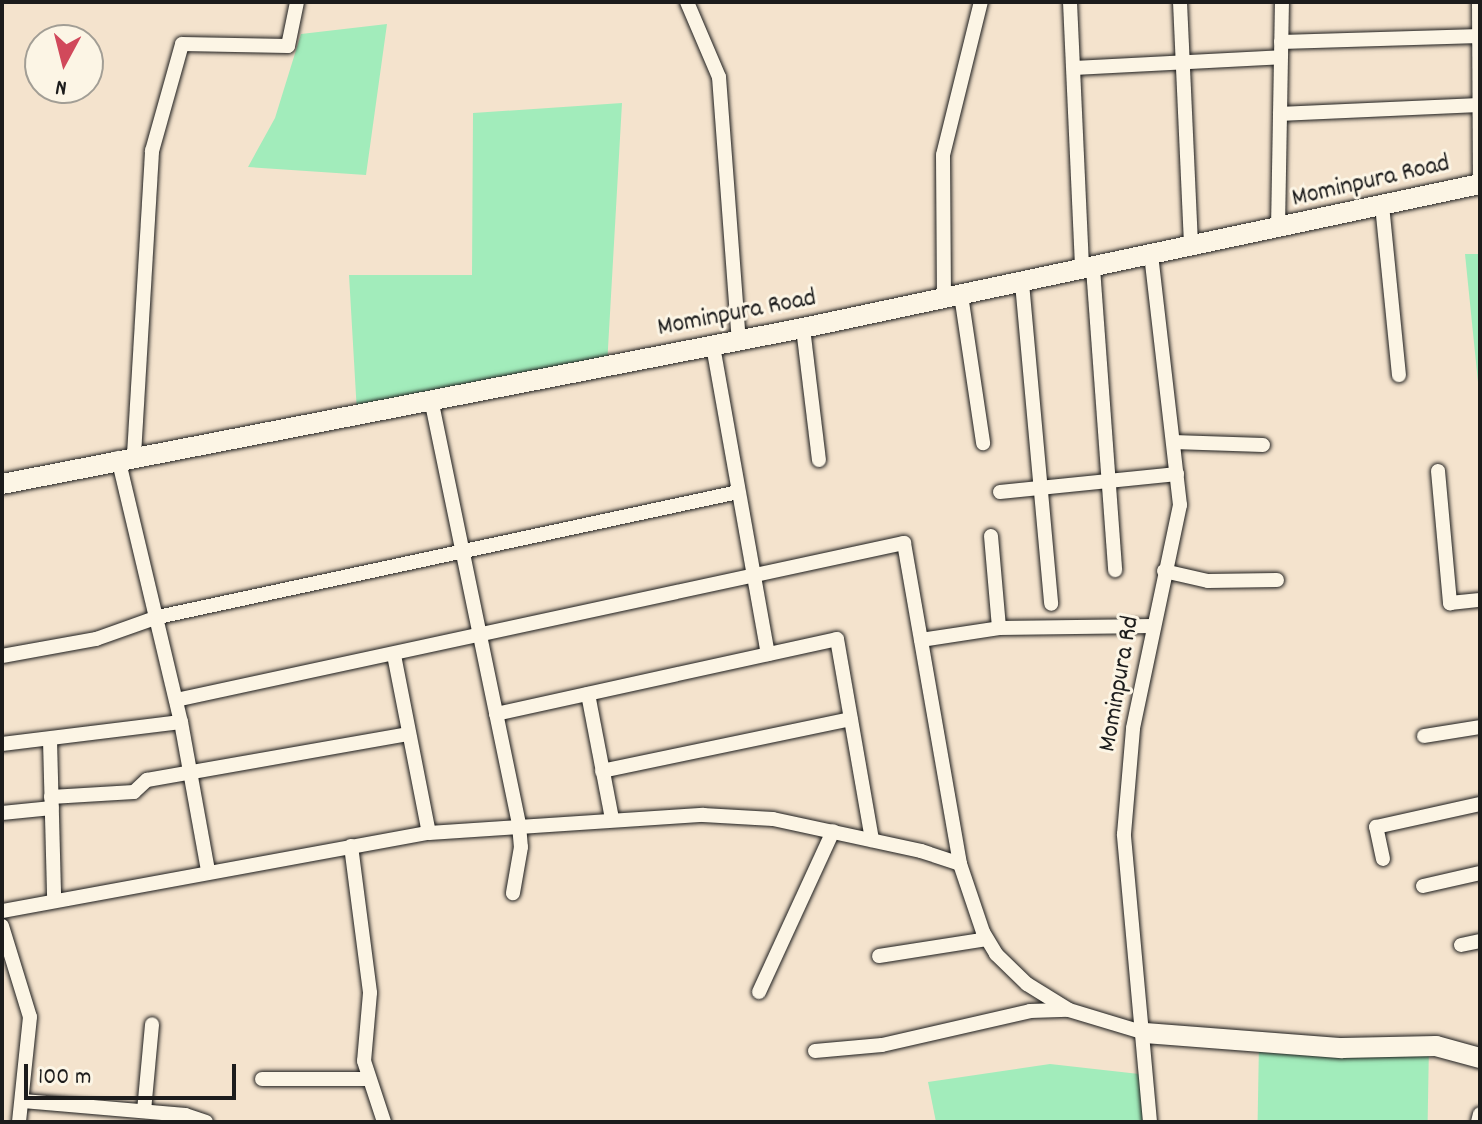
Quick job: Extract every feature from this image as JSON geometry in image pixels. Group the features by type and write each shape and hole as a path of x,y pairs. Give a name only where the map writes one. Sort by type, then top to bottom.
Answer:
{"main road":[{"name":"Mominpura Road","path":"2,484 126,457 803,328 1191,248 1480,184"},
{"path":"1145,1033 1342,1048 1436,1046 1480,1058"}],"street":[{"path":"208,871 181,722 126,457 152,151 182,44 288,46 297,2"},
{"path":"687,2 719,77 739,340"},
{"path":"981,2 943,155 952,297 983,443"},
{"path":"1070,2 1088,269 1112,480 1115,570"},
{"path":"1180,2 1191,248"},
{"path":"1278,229 1282,2"},
{"path":"1479,2 1480,174"},
{"path":"1074,68 1183,63 1281,49 1480,36"},
{"path":"1280,114 1478,105"},
{"path":"1382,205 1399,375"},
{"name":"Mominpura Rd","path":"1150,1122 1145,1033 1124,834 1133,728 1180,505 1151,256"},
{"path":"1022,283 1051,604"},
{"path":"803,328 819,460"},
{"path":"713,346 768,654"},
{"path":"431,399 519,825 521,847 513,893"},
{"path":"1173,442 1263,445"},
{"path":"1438,471 1450,603 1480,600"},
{"path":"1000,492 1177,474"},
{"path":"2,656 96,639 158,617 738,492"},
{"path":"991,536 999,628"},
{"path":"176,700 480,637 904,543 960,864 987,939 1027,984 1069,1010 1145,1033"},
{"path":"1164,571 1208,581 1277,580"},
{"path":"921,640 999,628 1153,626"},
{"path":"496,714 837,639 872,840"},
{"path":"394,655 429,833"},
{"path":"588,694 612,819"},
{"path":"602,771 851,719"},
{"path":"2,744 181,722"},
{"path":"1424,736 1480,727"},
{"path":"2,813 52,802 134,792 147,780 191,775 409,734"},
{"path":"50,740 54,898"},
{"path":"1383,859 1376,827 1480,804"},
{"path":"2,911 54,898 429,833 612,819 703,815 773,819 872,840 960,864"},
{"path":"759,992 833,831"},
{"path":"351,846 370,993 364,1061 384,1122"},
{"path":"1423,886 1480,873"},
{"path":"2,926 30,1017 19,1122"},
{"path":"879,956 987,939"},
{"path":"1461,945 1480,941"},
{"path":"815,1051 896,1043 1030,1011 1069,1010"},
{"path":"144,1111 152,1024"},
{"path":"262,1079 368,1079"},
{"path":"23,1101 195,1116 206,1122"},
{"path":"1478,1122 1480,1114"}],"green space":[{"path":"387,24 366,175 248,167 275,118 301,34"},
{"path":"622,103 607,366 357,413 349,275 472,275 473,113"},
{"path":"1465,254 1480,254 1480,392 1479,392"},
{"path":"1259,1042 1429,1045 1428,1122 1258,1122"},
{"path":"1050,1064 1148,1075 1150,1122 936,1122 928,1082"}]}
